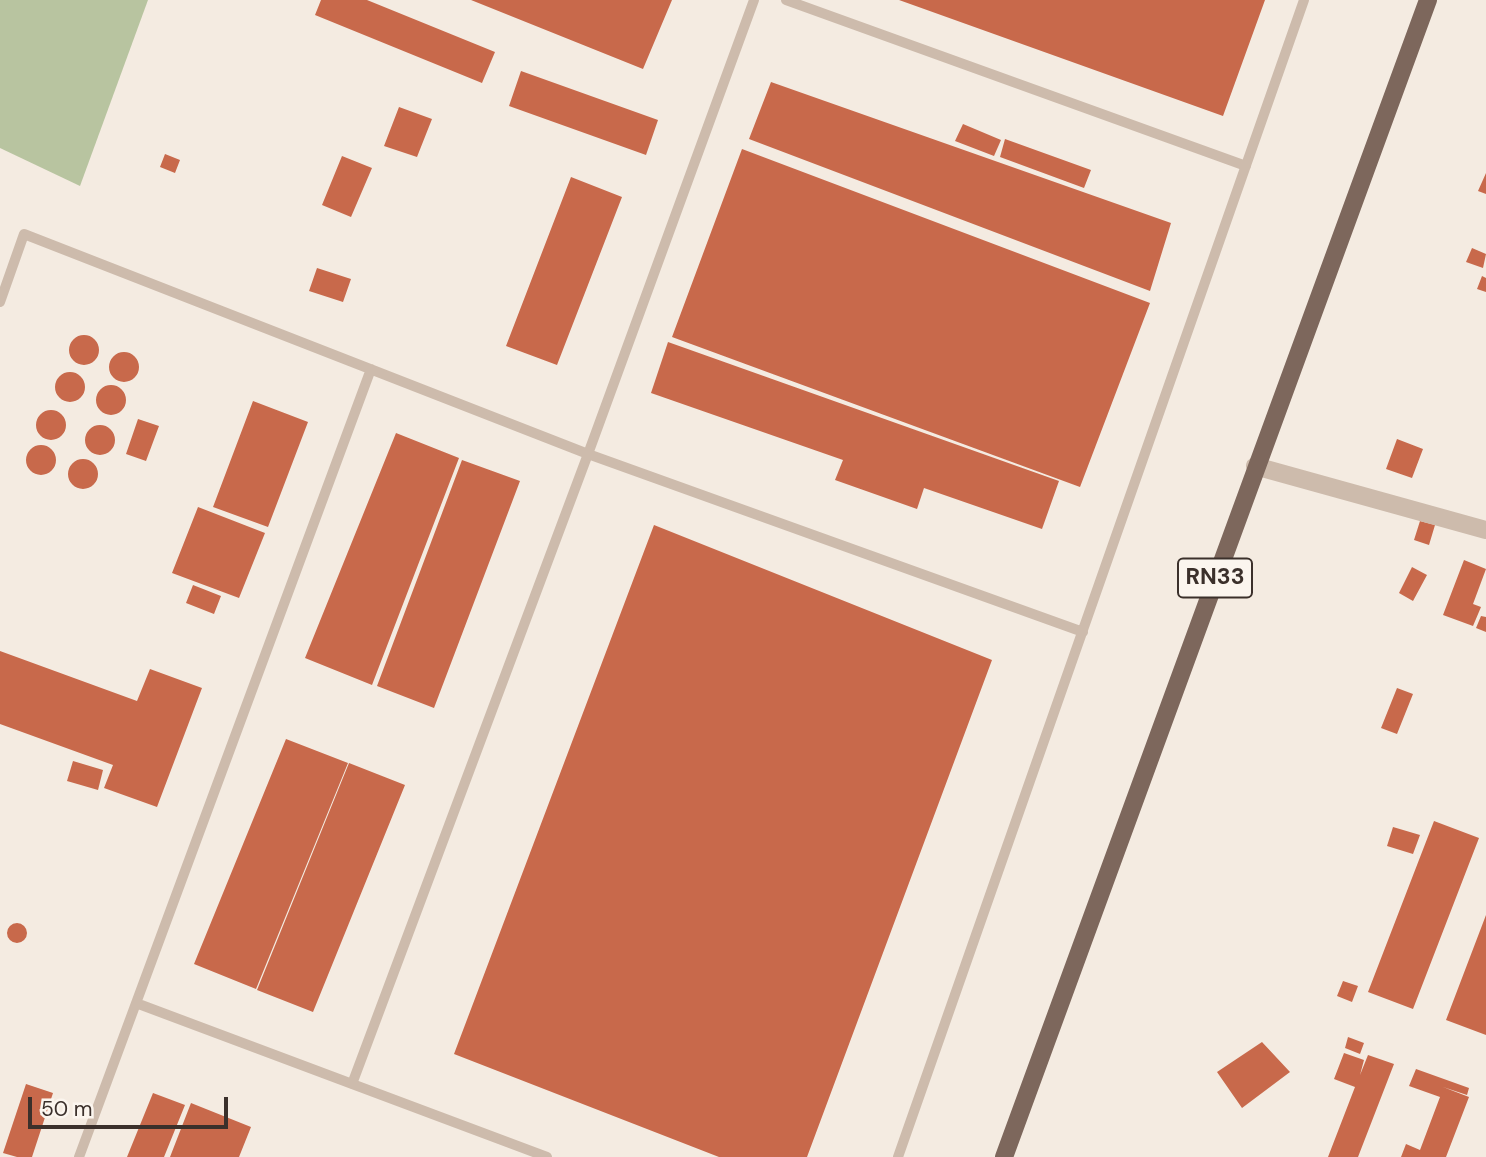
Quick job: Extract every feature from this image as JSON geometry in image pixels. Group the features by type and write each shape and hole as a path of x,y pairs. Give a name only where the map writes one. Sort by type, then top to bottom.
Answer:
{"main road":[{"name":"RN33","path":"1004,1157 1428,0"}],"street":[{"path":"1255,466 1486,530"}],"lane":[{"path":"352,1084 588,454 754,0"},
{"path":"786,0 1246,166"},
{"path":"898,1157 1304,0"},
{"path":"0,302 24,234 588,454 1083,632"},
{"path":"79,1157 371,369"},
{"path":"136,1003 547,1157"}],"green space":[{"path":"0,0 148,0 80,186 0,148"}],"building":[{"path":"321,0 367,0 495,52 482,83 315,15"},
{"path":"471,0 672,0 643,69"},
{"path":"899,0 1265,0 1223,116"},
{"path":"521,71 658,120 646,155 509,106"},
{"path":"771,82 1171,223 1150,291 749,139"},
{"path":"399,107 432,119 417,157 384,146"},
{"path":"963,124 1001,140 994,156 955,141"},
{"path":"1005,139 1091,170 1084,188 1000,157"},
{"path":"742,149 1150,303 1080,487 672,337"},
{"path":"165,154 180,160 175,173 160,167"},
{"path":"342,156 372,168 351,217 322,205"},
{"path":"1486,173 1486,194 1478,191"},
{"path":"571,177 622,197 557,365 506,346"},
{"path":"1472,248 1486,254 1483,268 1466,262"},
{"path":"317,268 351,279 343,302 309,291"},
{"path":"1482,276 1486,278 1486,292 1477,289"},
{"path":"84,335 95,339 99,350 95,361 84,365 73,361 69,350 73,339"},
{"path":"668,342 1059,481 1042,529 924,488 917,509 835,480 843,460 651,393"},
{"path":"124,352 135,356 139,367 135,378 124,382 113,378 109,367 113,356"},
{"path":"70,372 81,376 85,387 81,398 70,402 59,398 55,387 59,376"},
{"path":"111,385 122,389 126,400 122,411 111,415 100,411 96,400 100,389"},
{"path":"253,401 308,422 268,527 213,507"},
{"path":"51,410 62,414 66,425 62,436 51,440 40,436 36,425 40,414"},
{"path":"138,419 159,426 146,461 126,454"},
{"path":"100,425 111,429 115,440 111,451 100,455 89,451 85,440 89,429"},
{"path":"396,433 459,458 372,685 305,658"},
{"path":"1397,439 1423,449 1412,478 1386,469"},
{"path":"41,445 52,449 56,460 52,471 41,475 30,471 26,460 30,449"},
{"path":"83,459 94,463 98,474 94,485 83,489 72,485 68,474 72,463"},
{"path":"462,460 520,481 434,708 377,686"},
{"path":"198,507 265,533 239,598 172,573"},
{"path":"1420,521 1435,525 1429,545 1414,540"},
{"path":"654,525 992,660 807,1157 719,1157 454,1054"},
{"path":"1464,560 1486,569 1473,604 1481,607 1473,626 1443,615"},
{"path":"1412,567 1427,575 1413,601 1399,593"},
{"path":"193,585 221,596 214,614 186,603"},
{"path":"1481,616 1486,617 1486,632 1476,628"},
{"path":"0,651 137,701 150,669 202,688 157,807 104,788 113,765 0,724"},
{"path":"1397,688 1413,694 1397,734 1381,728"},
{"path":"286,739 348,763 256,989 194,964"},
{"path":"73,761 103,770 98,790 67,781"},
{"path":"349,763 405,785 313,1012 257,990"},
{"path":"1434,821 1479,838 1413,1009 1368,992"},
{"path":"1393,827 1420,835 1413,854 1387,846"},
{"path":"1486,915 1486,1035 1446,1020"},
{"path":"13,923 21,923 27,933 21,943 13,943 7,937 7,929"},
{"path":"1343,981 1358,986 1352,1002 1337,996"},
{"path":"1348,1037 1364,1043 1360,1054 1345,1048"},
{"path":"1262,1042 1290,1072 1242,1108 1217,1072"},
{"path":"1344,1053 1364,1060 1360,1075 1368,1055 1394,1064 1358,1157 1328,1157 1355,1087 1334,1079"},
{"path":"1416,1069 1469,1088 1467,1095 1443,1087 1469,1097 1446,1157 1401,1157 1406,1144 1420,1150 1440,1097 1409,1086"},
{"path":"26,1084 53,1093 32,1157 17,1157 3,1153"},
{"path":"153,1093 185,1105 164,1157 127,1157"},
{"path":"191,1103 251,1127 239,1157 170,1157"}]}
